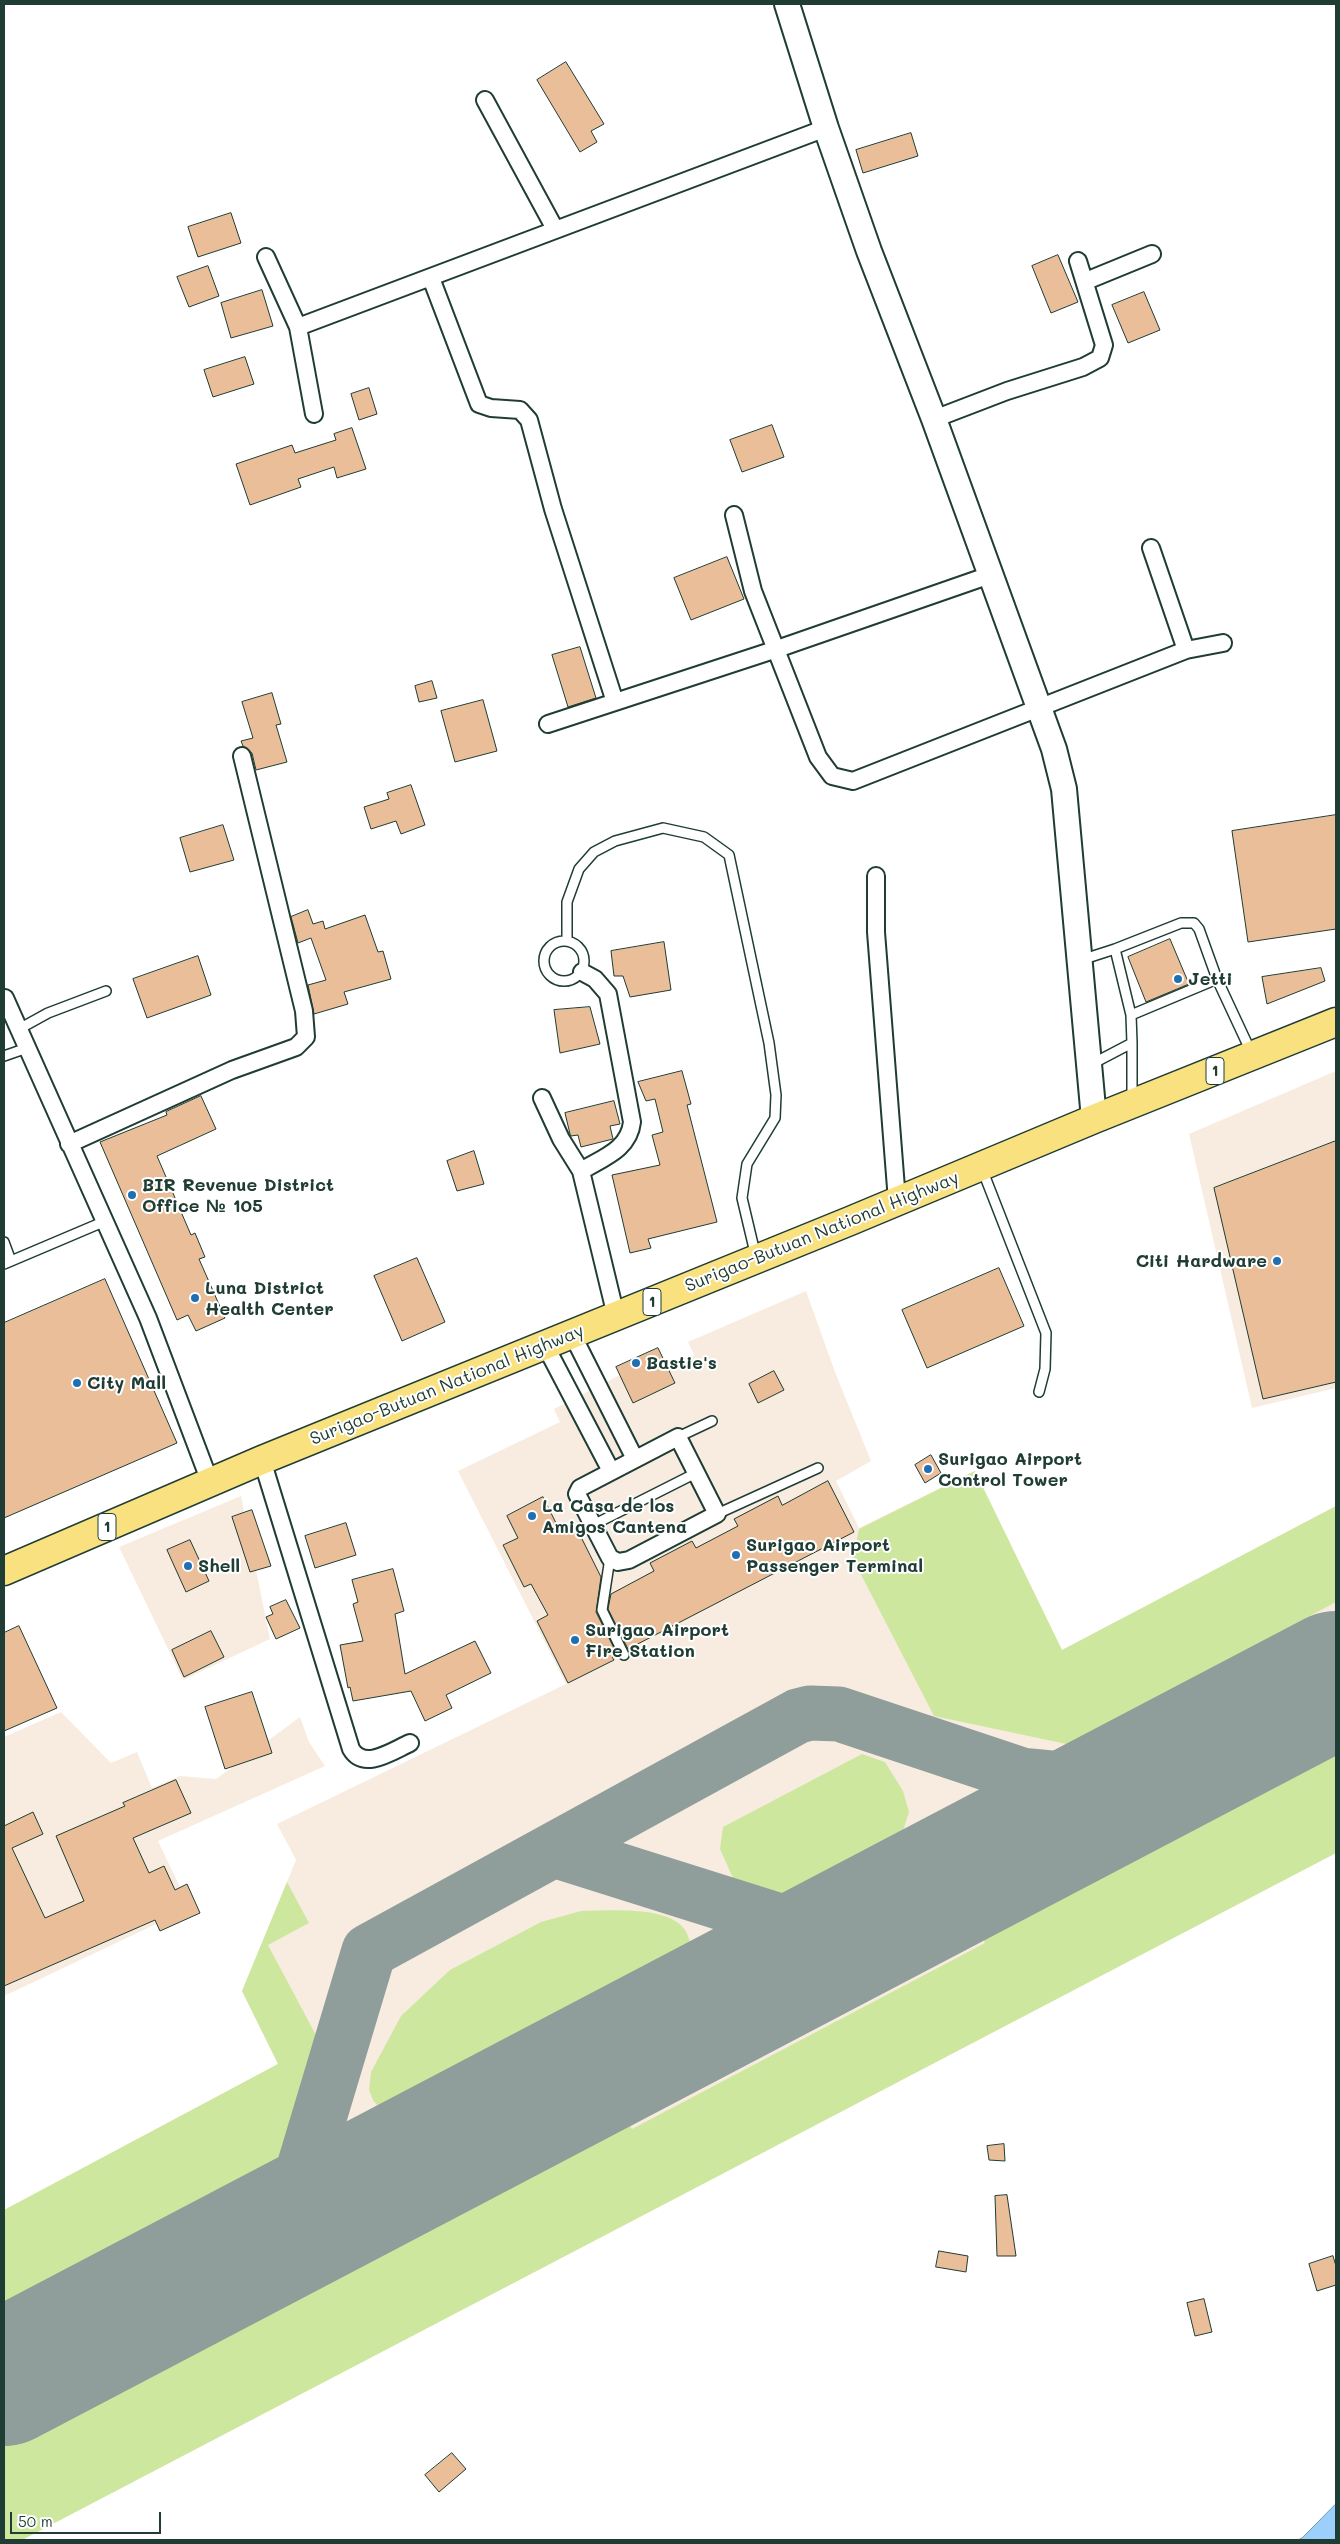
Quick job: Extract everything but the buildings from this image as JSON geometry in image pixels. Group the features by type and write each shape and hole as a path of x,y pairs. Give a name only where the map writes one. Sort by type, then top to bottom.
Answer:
{"highway":[{"name":"Surigao-Butuan National Highway","path":"4,1571 262,1460 981,1167 1094,1119 1336,1022"}],"street":[{"path":"787,4 826,128 869,252 934,419 1054,749 1064,790 1094,1119"},
{"path":"485,100 555,229"},
{"path":"298,327 826,128"},
{"path":"1086,281 1152,254"},
{"path":"266,257 298,327 314,414"},
{"path":"934,419 1007,391 1083,367 1100,358 1104,345 1086,281 1078,261"},
{"path":"431,278 479,404 490,408 520,410 529,420 553,508 615,702"},
{"path":"734,514 753,591 818,757 832,776 852,781 1186,650 1223,643"},
{"path":"1151,548 1186,650"},
{"path":"548,724 777,649 990,575"},
{"path":"70,1144 232,1070 296,1047 306,1037 304,1011 242,756"},
{"path":"876,876 876,932 897,1201"},
{"path":"581,1170 620,1148 627,1141 632,1122 608,994 595,979 582,972"},
{"path":"6,998 103,1222 148,1318 210,1482"},
{"path":"542,1098 561,1139 581,1170 616,1316"},
{"path":"572,1334 635,1459"},
{"path":"545,1345 611,1471"},
{"path":"678,1437 717,1514 629,1560 618,1562 610,1558 577,1494 584,1484 678,1437"},
{"path":"262,1460 354,1755 366,1760 374,1759 410,1743"}],"lane":[{"path":"567,941 567,902 579,869 594,852 615,841 663,828 704,837 729,855 769,1043 776,1095 775,1118 747,1164 742,1198 756,1259"},
{"path":"1080,960 1115,949 1180,923 1194,923 1199,929 1217,979 1253,1056"},
{"path":"567,941 578,947 585,959 582,972 578,977 565,982 559,981 548,973 544,961 549,948 554,944 567,941"},
{"path":"1115,949 1131,1015 1132,1104"},
{"path":"1131,1015 1217,979"},
{"path":"19,1029 48,1013 106,991"},
{"path":"1090,1065 1132,1043"},
{"path":"4,1056 27,1048"},
{"path":"981,1167 1046,1333 1045,1370 1038,1392"},
{"path":"4,1242 7,1263 103,1222"},
{"path":"678,1437 712,1421"},
{"path":"717,1514 818,1468"},
{"path":"593,1525 696,1473"},
{"path":"610,1558 602,1610 624,1655"}],"shaded area":[{"name":"Citi Hardware","path":"1336,1071 1336,1388 1252,1408 1189,1134"},
{"path":"806,1291 835,1372 871,1461 836,1481 859,1528 975,1471 1062,1650 1336,1506 1336,1853 22,2540 4,2540 4,2210 278,2064 242,1991 296,1860 277,1824 566,1684 458,1471 560,1422 554,1409 620,1375 633,1402 674,1383 667,1367 694,1355 688,1342"},
{"path":"241,1496 270,1639 183,1680 119,1547"},
{"path":"61,1712 111,1763 137,1752 152,1788 180,1776 216,1779 300,1717 309,1742 325,1766 158,1841 190,1908 4,1996 4,1737"}],"green space":[{"path":"975,1471 1062,1650 1336,1506 1336,1602 1152,1700 1161,1718 1128,1735 1119,1720 1071,1745 934,1716 853,1559 859,1529"},
{"path":"862,1754 885,1762 903,1791 909,1812 902,1834 787,1895 733,1878 720,1849 723,1827"},
{"path":"1336,1755 1336,1853 22,2540 4,2540 4,2443 624,2116 632,2129 985,1943 975,1922 1207,1800 1217,1818"},
{"path":"287,1882 309,1923 268,1945 318,2039 273,2182 4,2323 4,2210 278,2064 242,1991"},
{"path":"621,1910 665,1916 677,1922 685,1930 691,1945 570,2009 576,2021 402,2113 389,2114 381,2110 373,2100 369,2090 371,2072 401,2016 450,1970 541,1922 581,1911"}],"water":[{"path":"1336,2504 1336,2540 1298,2540 1302,2538"}],"taxiway":[{"path":"285,2231 369,1951 798,1716 810,1713 839,1714 1022,1775 1094,1782 1145,1779"},
{"path":"554,1850 840,1940"}],"runway":[{"path":"4,2378 1336,1679"}],"place":[{"name":"Jetti","path":"1178,979"},
{"name":"BIR Revenue District Office № 105","path":"132,1195"},
{"name":"Citi Hardware","path":"1277,1261"},
{"name":"Luna District Health Center","path":"195,1298"},
{"name":"Bastie's","path":"636,1363"},
{"name":"City Mall","path":"77,1383"},
{"name":"Surigao Airport Control Tower","path":"928,1469"},
{"name":"La Casa de los Amigos Cantena","path":"532,1516"},
{"name":"Surigao Airport Passenger Terminal","path":"736,1555"},
{"name":"Shell","path":"188,1566"},
{"name":"Surigao Airport Fire Station","path":"575,1640"}]}
